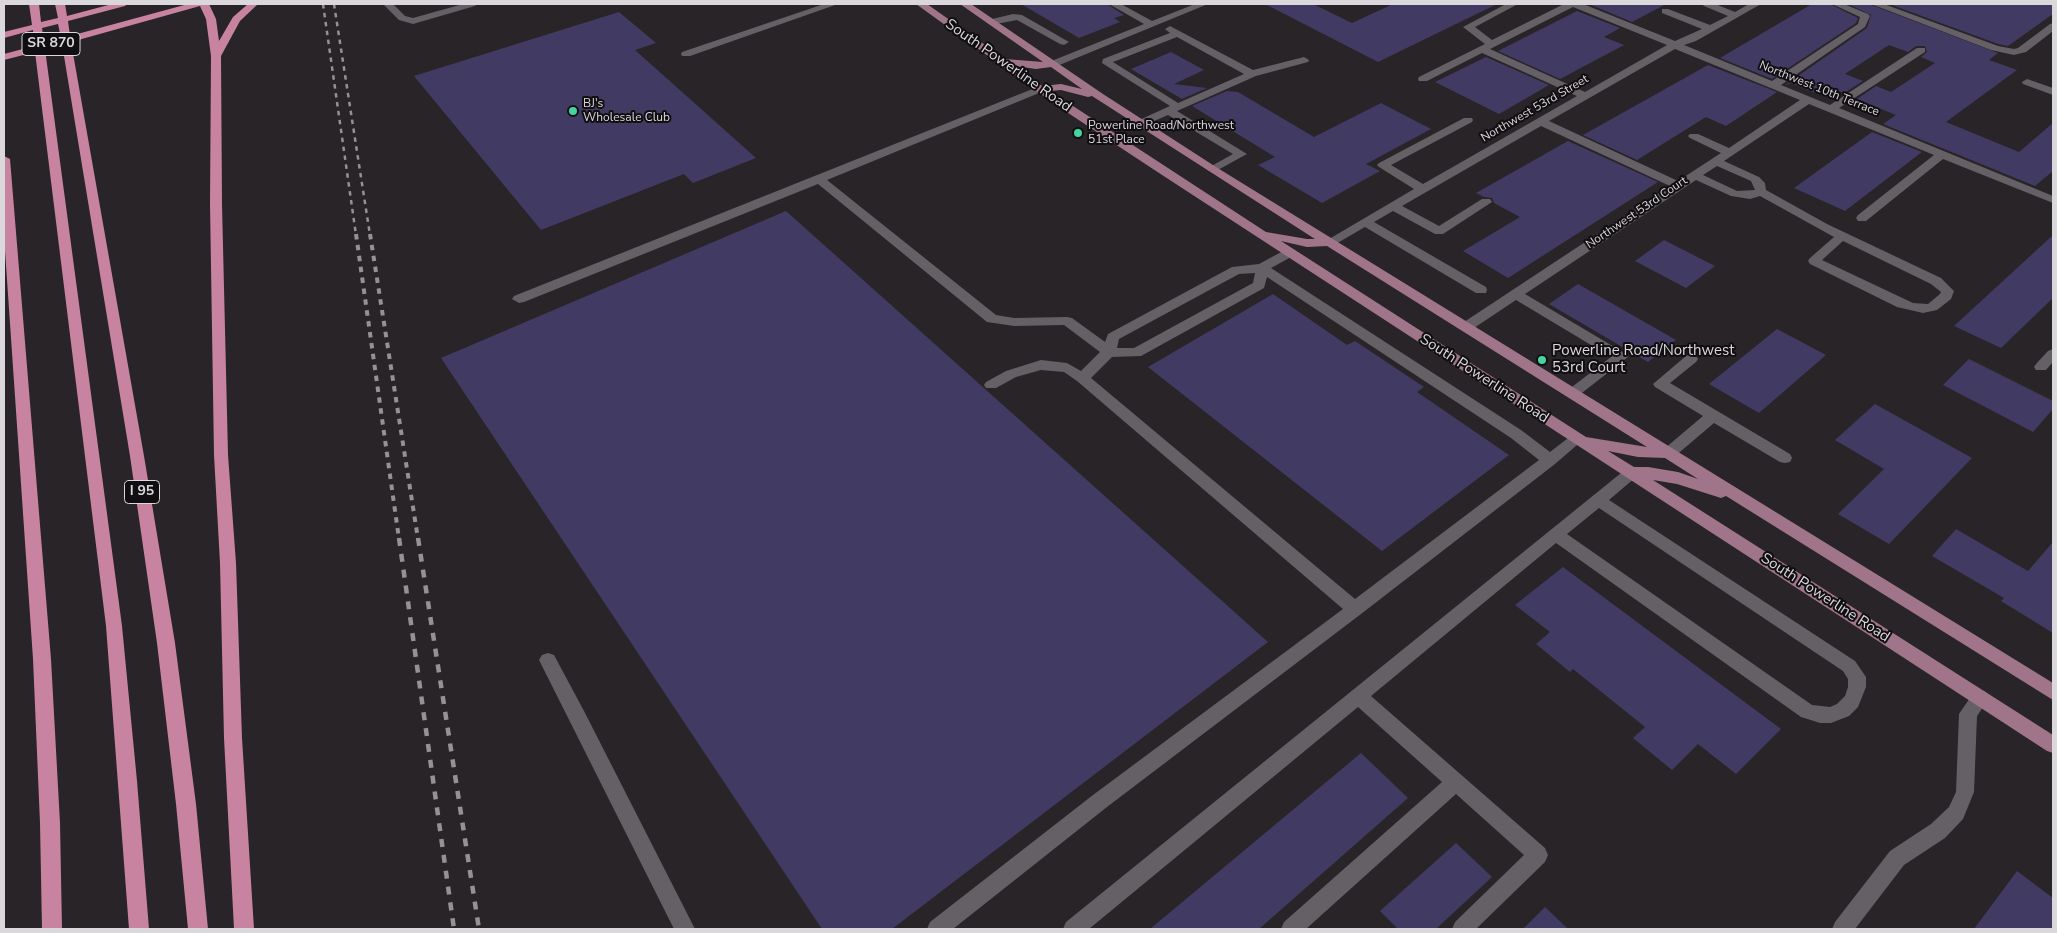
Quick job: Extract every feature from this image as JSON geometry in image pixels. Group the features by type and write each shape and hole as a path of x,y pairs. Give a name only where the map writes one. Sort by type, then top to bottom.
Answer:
{"highway":[{"path":"4,55 84,4"},
{"name":"SR 870","path":"4,35 122,4"},
{"name":"SR 870","path":"4,55 198,4"},
{"path":"204,4 211,19 216,56 216,204 221,455 228,563 233,738 244,929"},
{"path":"216,56 236,19 252,4"},
{"name":"I 95","path":"60,5 135,447 166,643 186,804 198,929"},
{"path":"35,8 114,626 128,772 139,929"},
{"path":"4,159 42,659 50,823 52,929"}],"main road":[{"name":"South Powerline Road","path":"921,4 1040,89 1289,253 2053,745"},
{"name":"South Powerline Road","path":"965,4 1099,96 1212,169 2053,692"},
{"path":"1004,62 1036,66 1053,64"},
{"path":"1040,89 1061,88 1099,96"},
{"path":"1257,232 1307,243 1330,242"},
{"path":"1578,439 1638,452 1669,452"},
{"path":"1631,473 1648,473 1678,478 1748,502"}],"street":[{"path":"388,4 402,18 414,21 472,4"},
{"path":"686,54 833,4"},
{"path":"1114,4 1178,33 1252,74"},
{"path":"1053,64 1203,4"},
{"path":"1512,4 1468,27 1486,47 1586,96"},
{"path":"1423,79 1571,4"},
{"name":"Northwest 10th Terrace","path":"1575,4 2053,200"},
{"path":"1707,4 1735,15"},
{"name":"Northwest 53rd Street","path":"1330,242 1674,45 1692,39 1756,4"},
{"path":"1773,85 1862,25 1865,16 1837,4"},
{"path":"1876,4 1995,48 2014,52 2022,50 2053,26"},
{"path":"1665,11 1710,29"},
{"path":"991,22 1019,18 1064,42"},
{"path":"1107,61 1178,33"},
{"path":"1090,50 1107,61 1109,66 1241,154 1212,169"},
{"path":"1830,109 1921,50"},
{"path":"1141,123 1252,74 1304,60"},
{"path":"2027,82 2053,92"},
{"path":"519,299 819,180 1040,89"},
{"name":"Northwest 53rd Court","path":"1466,327 1808,100"},
{"path":"1423,189 1383,165 1468,120"},
{"path":"1541,122 1679,186"},
{"path":"1694,136 1729,152"},
{"path":"1862,218 1942,154"},
{"path":"1716,161 1755,179 1759,183 1761,192"},
{"path":"1694,175 1736,194 1750,195 1761,192 1842,236 1936,282 1948,291 1946,296 1932,307 1923,309 1912,307 1902,304 1814,261 1842,236"},
{"path":"819,180 992,318 1014,322 1067,321 1109,352 1136,353 1259,286 1262,268"},
{"path":"1394,206 1439,231 1486,202"},
{"path":"1366,222 1481,290"},
{"path":"1082,378 1109,352 1114,337 1236,270 1262,268 1289,253"},
{"path":"1262,268 1516,434 1550,460"},
{"path":"1194,293 1215,309"},
{"path":"1515,294 1621,356 1573,393"},
{"path":"2041,367 2053,354"},
{"path":"1691,359 1660,384 1785,458"},
{"path":"991,385 1011,374 1041,365 1067,368 1082,378 1355,609"},
{"path":"1669,452 1714,416"},
{"path":"937,929 1100,801 1578,439"},
{"path":"1073,929 1631,473"},
{"path":"1556,535 1807,711 1820,716 1831,715 1843,710 1852,701 1857,687 1857,677 1849,666 1598,500"},
{"path":"548,660 684,929"},
{"path":"1359,696 1538,855 1462,929"},
{"path":"1842,929 1897,858 1938,832 1956,813 1965,792 1968,714 1980,698"},
{"path":"1291,929 1456,782"}],"building":[{"path":"1021,4 1107,4 1124,15 1114,18 1120,22 1079,38"},
{"path":"1265,4 1313,4 1352,23 1393,4 1497,4 1378,62"},
{"path":"1589,4 1666,4 1632,22"},
{"path":"1812,4 1830,4 1858,18 1856,23 1772,79 1720,58"},
{"path":"1848,4 1869,4 1998,53 1989,60 2017,70 1946,122 2019,152 2053,123 2053,171 2035,186 1883,124 1896,115 1857,99 1876,86 1891,92 1935,63 1921,57 1927,52 1925,46 1916,46 1908,52 1889,45 1845,74 1863,81 1844,93 1826,86 1815,93 1791,83 1785,85 1867,28 1871,15"},
{"path":"1889,4 2053,4 2053,14 2008,46"},
{"path":"1577,11 1620,28 1604,37 1624,45 1560,79 1498,51"},
{"path":"619,12 656,43 635,50 756,158 693,183 684,174 541,230 414,76"},
{"path":"1171,52 1204,70 1174,84 1207,88 1182,99 1131,69"},
{"path":"1486,57 1549,85 1499,114 1435,82"},
{"path":"1708,65 1777,92 1726,126 1706,117 1637,160 1583,135"},
{"path":"1227,91 1238,92 1314,137 1381,103 1431,129 1366,164 1380,171 1322,203 1258,165 1275,157 1192,106"},
{"path":"1872,132 1922,152 1845,211 1794,188"},
{"path":"1568,141 1658,182 1508,278 1463,251 1520,217 1494,203 1492,198 1476,193"},
{"path":"786,211 1268,642 892,929 822,929 441,358"},
{"path":"2053,235 2053,298 2001,348 1954,326"},
{"path":"1664,240 1715,266 1686,288 1635,261"},
{"path":"1578,284 1676,340 1648,362 1549,304"},
{"path":"1273,294 1347,345 1355,341 1424,387 1417,392 1509,455 1382,551 1148,367"},
{"path":"1777,329 1826,355 1759,413 1709,384"},
{"path":"1969,359 2053,401 2053,409 2033,432 1943,385"},
{"path":"1875,404 1972,458 1889,544 1838,514 1884,469 1835,440"},
{"path":"1956,529 2028,571 2053,542 2053,633 2001,601 2004,598 1932,556"},
{"path":"1563,567 1781,729 1736,774 1698,744 1672,770 1633,738 1645,727 1573,669 1570,672 1536,644 1550,632 1515,605"},
{"path":"1361,753 1408,798 1259,929 1150,929"},
{"path":"1456,843 1492,877 1436,929 1398,929 1380,911"},
{"path":"2017,871 2053,898 2053,929 1974,929"},
{"path":"1545,907 1568,929 1523,929"}],"railway":[{"path":"323,4 356,235"},
{"path":"334,4 370,235"},
{"path":"356,234 399,539"},
{"path":"370,234 418,539"},
{"path":"399,538 454,929"},
{"path":"418,538 479,929"}],"place":[{"name":"BJ's Wholesale Club","path":"573,111"},
{"name":"Powerline Road/Northwest 51st Place","path":"1078,133"},
{"name":"Powerline Road/Northwest 53rd Court","path":"1542,360"}]}
